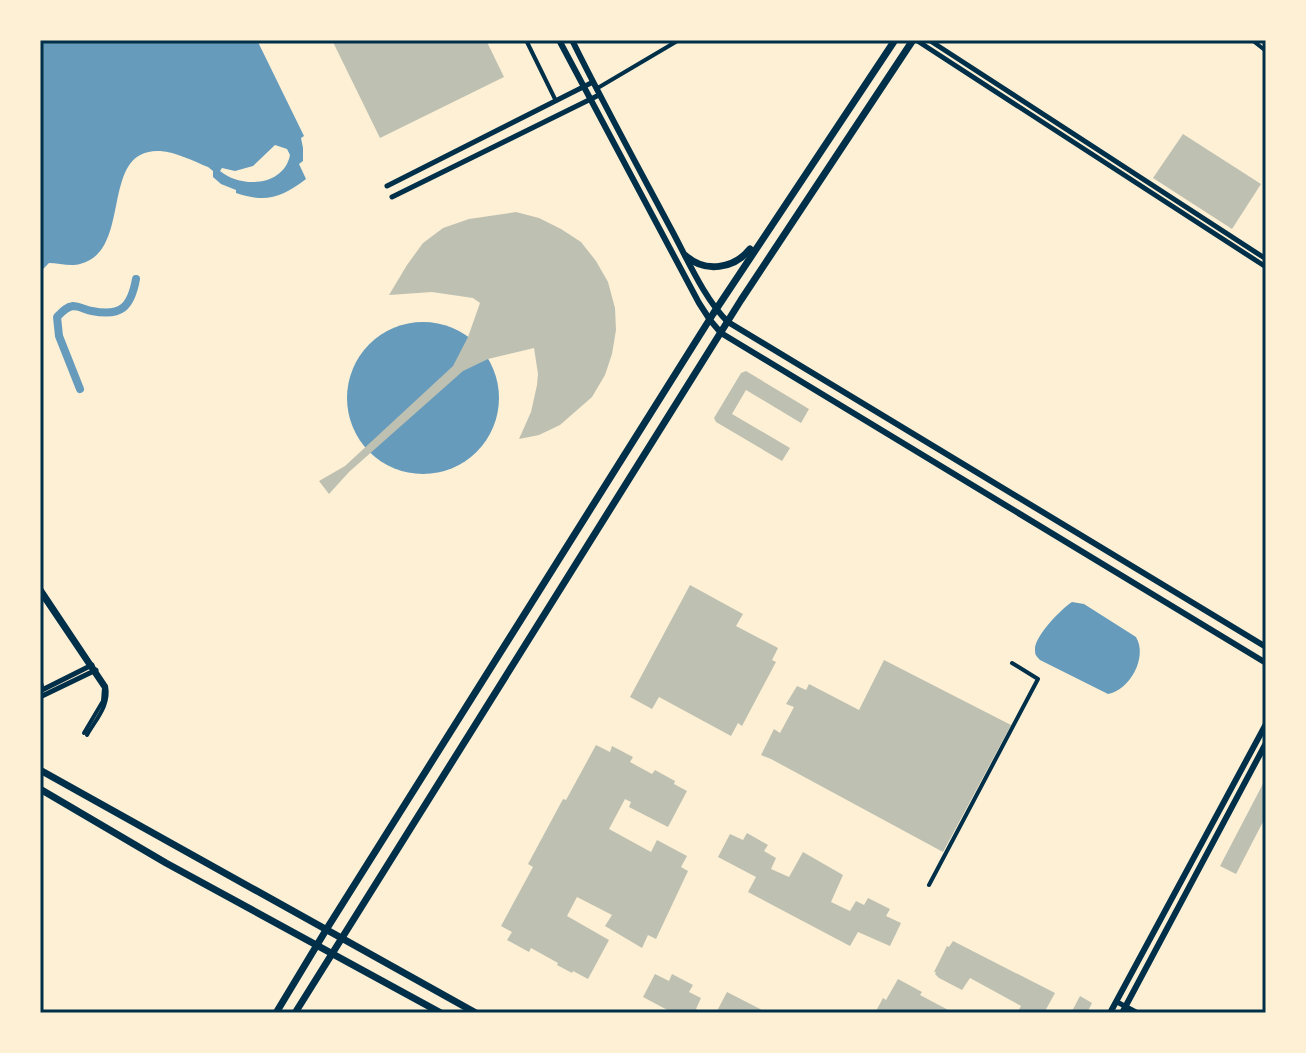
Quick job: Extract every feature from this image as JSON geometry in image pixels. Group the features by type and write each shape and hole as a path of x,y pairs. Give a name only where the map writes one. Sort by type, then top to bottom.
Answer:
{"main road":[{"path":"559,40 693,292 721,333 1266,663"},
{"path":"572,40 686,256 716,310 728,322 1266,647"},
{"path":"276,1013 716,310 895,40"},
{"path":"295,1013 721,333 914,40"},
{"path":"686,256 704,266 731,265 747,254 771,227"},
{"path":"1110,1013 1266,724"},
{"path":"1124,1010 1266,743"},
{"path":"40,770 476,1013"},
{"path":"40,789 166,863 441,1013"}],"street":[{"path":"526,40 556,101"},
{"path":"392,197 589,99 596,89 679,40"},
{"path":"914,40 1266,267"},
{"path":"929,40 1266,259"},
{"path":"1252,40 1266,51"},
{"path":"387,186 583,87 596,89"},
{"path":"40,590 104,688 104,698 86,734"},
{"path":"929,885 1038,679 1012,663"},
{"path":"40,693 92,668"},
{"path":"1117,1002 1124,1010 1138,1013"}],"lane":[{"path":"40,676 43,683 40,693"}],"water":[{"path":"40,40 257,40 304,136 301,138 303,161 299,164 306,179 289,191 273,197 256,198 236,193 236,190 213,177 213,171 208,167 184,157 160,151 141,154 129,166 107,240 96,255 76,265 49,263 40,272","holes":["275,145 287,149 290,155 286,165 271,178 250,182 229,177 220,171 222,168 235,171 253,166"]},
{"path":"423,322 452,328 477,344 493,369 499,398 493,427 477,452 452,468 423,474 394,468 369,452 353,427 347,398 353,369 369,344 394,328"},
{"path":"1072,602 1084,604 1136,637 1140,654 1135,672 1116,691 1108,694 1040,660 1036,655 1036,644 1044,630"}],"building":[{"path":"332,40 486,40 504,77 380,138"},
{"path":"1183,134 1261,184 1232,229 1153,178"},
{"path":"516,212 539,218 581,242 608,282 615,308 616,330 605,375 592,397 560,425 539,435 519,439 531,412 537,385 534,348 488,359 463,371 349,472 329,494 319,481 345,466 453,366 480,303 473,298 432,292 389,295 407,265 423,243 443,228 469,219"},
{"path":"746,371 809,409 801,423 746,390 732,414 790,448 782,461 714,418 741,373"},
{"path":"690,585 743,614 736,626 778,648 772,660 776,662 742,726 738,723 731,736 659,697 652,709 630,697"},
{"path":"884,660 1011,725 943,852 761,755 774,729 780,733 794,707 786,704 797,686 806,690 809,684 859,710"},
{"path":"596,745 610,752 612,746 633,757 630,762 652,774 655,770 687,791 668,827 629,807 631,802 625,799 609,829 651,852 657,840 687,856 681,867 688,871 656,939 648,935 642,948 605,926 612,915 577,897 567,916 609,940 588,979 557,965 531,948 529,952 507,940 512,932 501,926 533,867 528,864"},
{"path":"1266,778 1266,816 1236,874 1220,866"},
{"path":"747,833 768,845 764,851 776,858 771,869 789,877 803,852 843,875 831,902 850,911 856,901 864,905 868,898 890,909 886,916 901,923 890,946 858,932 850,946 748,892 756,877 718,857 730,834 743,840"},
{"path":"953,941 1055,993 1044,1013 1017,1013 1021,1006 970,978 962,990 939,978 934,972 947,946"},
{"path":"655,974 669,981 672,974 693,985 689,992 701,998 696,1009 703,1013 673,1013 643,997"},
{"path":"898,979 922,992 920,995 954,1013 875,1013"},
{"path":"727,992 768,1013 716,1013"},
{"path":"1080,996 1092,1003 1087,1013 1071,1013"}],"waterway":[{"path":"80,389 59,336 57,317 73,306 102,312 117,311 128,303 136,279"}]}
